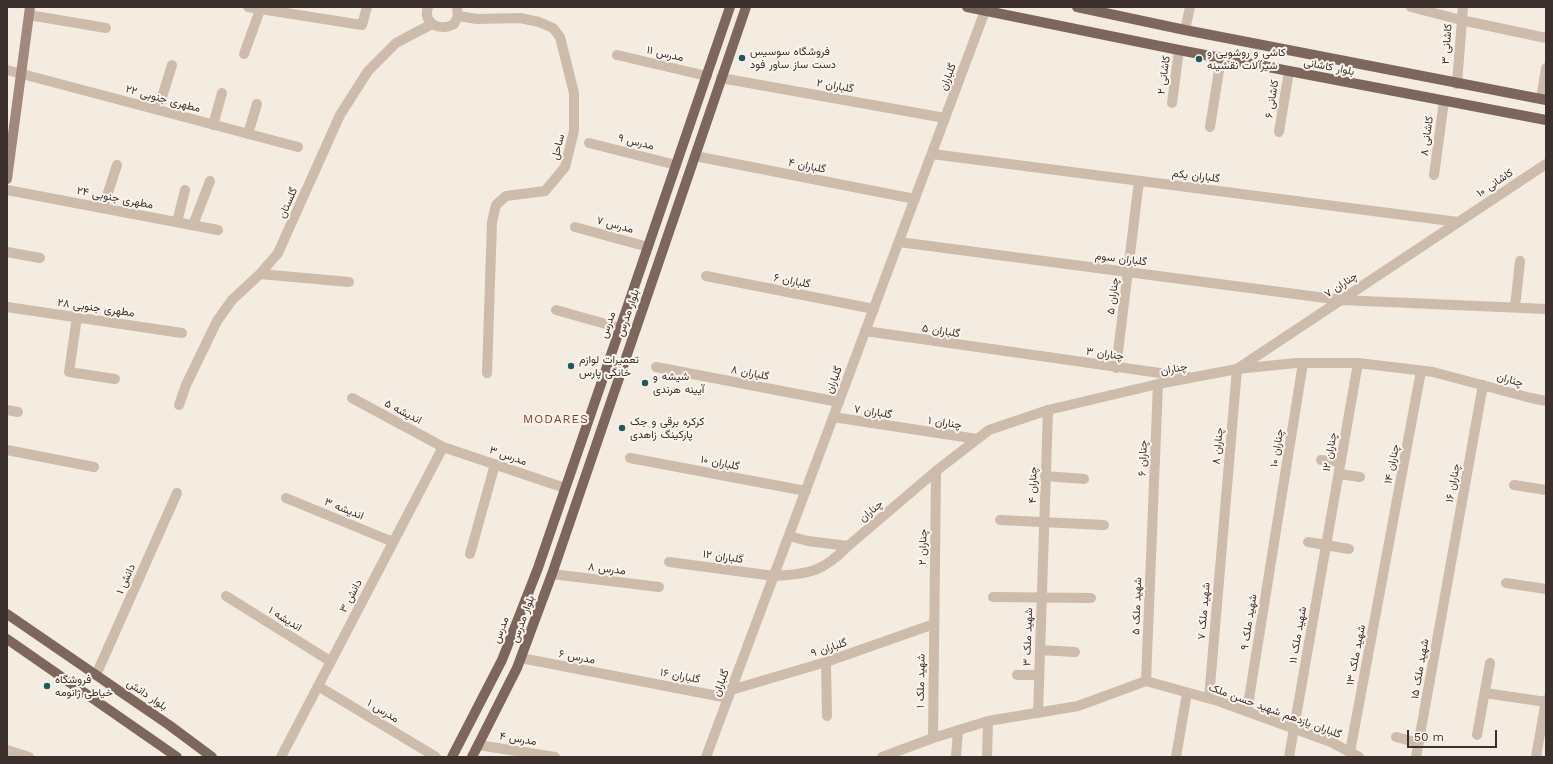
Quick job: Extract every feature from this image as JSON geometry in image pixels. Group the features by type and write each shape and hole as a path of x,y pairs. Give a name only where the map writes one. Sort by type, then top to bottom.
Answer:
{"main road":[{"name":"مدرس","path":"452,757 502,660 538,568 730,7"},
{"name":"بلوار مدرس","path":"472,757 521,658 552,574 746,7"},
{"name":"بلوار کاشانی","path":"967,7 986,9 1180,50 1546,120"},
{"name":"بلوار کاشانی","path":"1077,7 1184,30 1543,100"},
{"path":"7,179 30,11"},
{"path":"585,430 600,434"},
{"name":"بلوار دانش","path":"7,614 212,757"},
{"path":"7,638 173,756"}],"street":[{"path":"244,54 253,8 362,25 367,7"},
{"path":"428,7 427,16 432,24 442,28 449,27 454,24 458,11"},
{"path":"1184,30 1190,7"},
{"path":"1412,7 1461,20 1546,38"},
{"name":"۳ کاشانی","path":"1457,84 1463,7"},
{"name":"گلباران","path":"706,757 986,9"},
{"path":"30,11 106,28"},
{"name":"ساحل","path":"458,11 477,19 520,18 554,28 560,37 574,93 574,131 565,167 545,191 506,196 496,205 492,222 487,374"},
{"name":"گلستان","path":"179,405 186,385 217,321 232,300 260,274 278,253 340,115 368,71 396,42 432,24"},
{"name":"۲ کاشانی","path":"1172,104 1180,50"},
{"name":"مدرس ۱۱","path":"617,55 707,76"},
{"path":"1210,127 1222,58"},
{"path":"158,110 172,66"},
{"path":"1543,100 1546,68"},
{"name":"مطهری جنوبی ۲۲","path":"7,70 21,75 298,147"},
{"name":"۶ کاشانی","path":"1279,132 1289,71"},
{"name":"گلباران ۲","path":"721,78 945,118"},
{"path":"212,125 222,93"},
{"name":"۸ کاشانی","path":"1434,175 1444,101"},
{"path":"248,134 257,104"},
{"name":"مدرس ۹","path":"589,143 676,165"},
{"name":"گلباران یکم","path":"932,154 1458,222"},
{"name":"گلباران ۴","path":"695,156 915,199"},
{"name":"۱۰ کاشانی","path":"1458,222 1546,164"},
{"path":"103,208 116,166"},
{"path":"193,225 210,181"},
{"name":"۵ چناران","path":"1116,368 1140,181"},
{"name":"مطهری جنوبی ۲۴","path":"7,190 218,230"},
{"path":"177,222 185,190"},
{"name":"چناران ۷","path":"1237,369 1458,222"},
{"name":"مدرس ۷","path":"576,227 648,247"},
{"name":"گلباران سوم","path":"899,242 1341,300 1546,309"},
{"path":"7,252 40,258"},
{"path":"1515,307 1520,261"},
{"path":"260,274 349,282"},
{"name":"گلباران ۶","path":"706,276 874,309"},
{"name":"۲۸ مطهری جنوبی","path":"7,307 182,332"},
{"path":"556,310 620,328"},
{"path":"76,317 69,372 115,379"},
{"name":"گلباران ۵","path":"865,331 1014,354"},
{"name":"چناران ۳","path":"1014,354 1194,378"},
{"name":"چناران","path":"774,576 805,574 833,560 936,471 989,430 1048,410 1158,384 1237,369 1303,363 1358,363 1434,372 1546,400"},
{"name":"چناران ۱۰","path":"1275,537 1303,363"},
{"name":"چناران ۱۲","path":"1326,546 1358,363"},
{"name":"گلباران ۸","path":"656,367 839,402"},
{"name":"چناران ۸","path":"1223,526 1237,369"},
{"name":"چناران ۱۴","path":"1386,561 1421,371"},
{"name":"چناران ۶","path":"1152,532 1158,384"},
{"name":"چناران ۱۶","path":"1447,585 1483,385"},
{"name":"اندیشه ۵","path":"352,398 443,446"},
{"path":"7,410 18,412"},
{"name":"۴ چناران","path":"1042,561 1045,522 1045,476 1048,410"},
{"name":"۷ گلباران","path":"833,417 910,430"},
{"name":"چناران ۱","path":"910,430 977,439"},
{"name":"مدرس ۳","path":"443,446 565,488"},
{"name":"دانش ۳","path":"280,757 443,446"},
{"path":"7,450 94,467"},
{"name":"گلباران ۱۰","path":"630,458 806,491"},
{"path":"1321,460 1341,462"},
{"path":"470,554 495,464"},
{"name":"۲ چناران","path":"934,624 936,471"},
{"path":"1339,474 1360,477"},
{"path":"1045,476 1084,479"},
{"path":"1514,485 1546,490"},
{"name":"دانش ۱","path":"96,675 177,493"},
{"name":"اندیشه ۳","path":"286,498 393,542"},
{"path":"1000,520 1104,525"},
{"name":"شهید ملک ۷","path":"1209,698 1223,526"},
{"name":"شهید ملک ۵","path":"1146,680 1152,532"},
{"path":"789,536 814,542 848,546"},
{"name":"شهید ملک ۹","path":"1247,711 1275,537"},
{"path":"1308,542 1349,549"},
{"name":"شهید ملک ۱۱","path":"1289,757 1326,546"},
{"name":"۳ شهید ملک","path":"1038,713 1042,561"},
{"name":"شهید ملک ۱۳","path":"1354,755 1386,561"},
{"name":"گلباران ۱۲","path":"669,562 774,576"},
{"name":"مدرس ۸","path":"552,574 659,587"},
{"path":"1506,583 1546,589"},
{"name":"شهید ملک ۱۵","path":"1416,757 1447,585"},
{"name":"اندیشه ۱","path":"226,596 330,661"},
{"path":"993,597 1091,598"},
{"name":"۹ گلباران","path":"730,694 934,624"},
{"name":"۱ شهید ملک","path":"933,738 934,624"},
{"path":"1040,650 1075,652"},
{"name":"مدرس ۶","path":"521,658 628,679"},
{"path":"826,662 828,716"},
{"path":"1476,735 1490,663"},
{"path":"1017,675 1039,675"},
{"name":"گلباران ۱۶","path":"628,679 730,694"},
{"path":"882,757 901,753 933,738 988,721 1078,706 1146,680"},
{"name":"گلباران یازدهم شهید حسن ملک","path":"1146,680 1187,693 1209,698 1247,711 1331,742 1354,755"},
{"name":"مدرس ۱","path":"318,686 436,757"},
{"path":"1176,757 1187,693"},
{"path":"1485,693 1546,701 1536,757"},
{"path":"987,757 988,721"},
{"path":"956,757 958,730"},
{"path":"1396,736 1419,743"},
{"name":"مدرس ۴","path":"478,746 554,757"},
{"path":"7,750 28,757"}],"place":[{"name":"فروشگاه سوسیس دست ساز ساور فود","path":"742,58"},
{"name":"کاشی و روشویی و شیرآلات نقشینه","path":"1199,59"},
{"name":"تعمیرات لوازم خانگی پارس","path":"571,366"},
{"name":"شیشه و آیینه هرندی","path":"645,383"},
{"name":"کرکره برقی و جک پارکینگ زاهدی","path":"622,428"},
{"name":"فروشگاه خیاطی ژانومه","path":"47,686"}],"district":[{"name":"MODARES","path":"556,419"}]}
